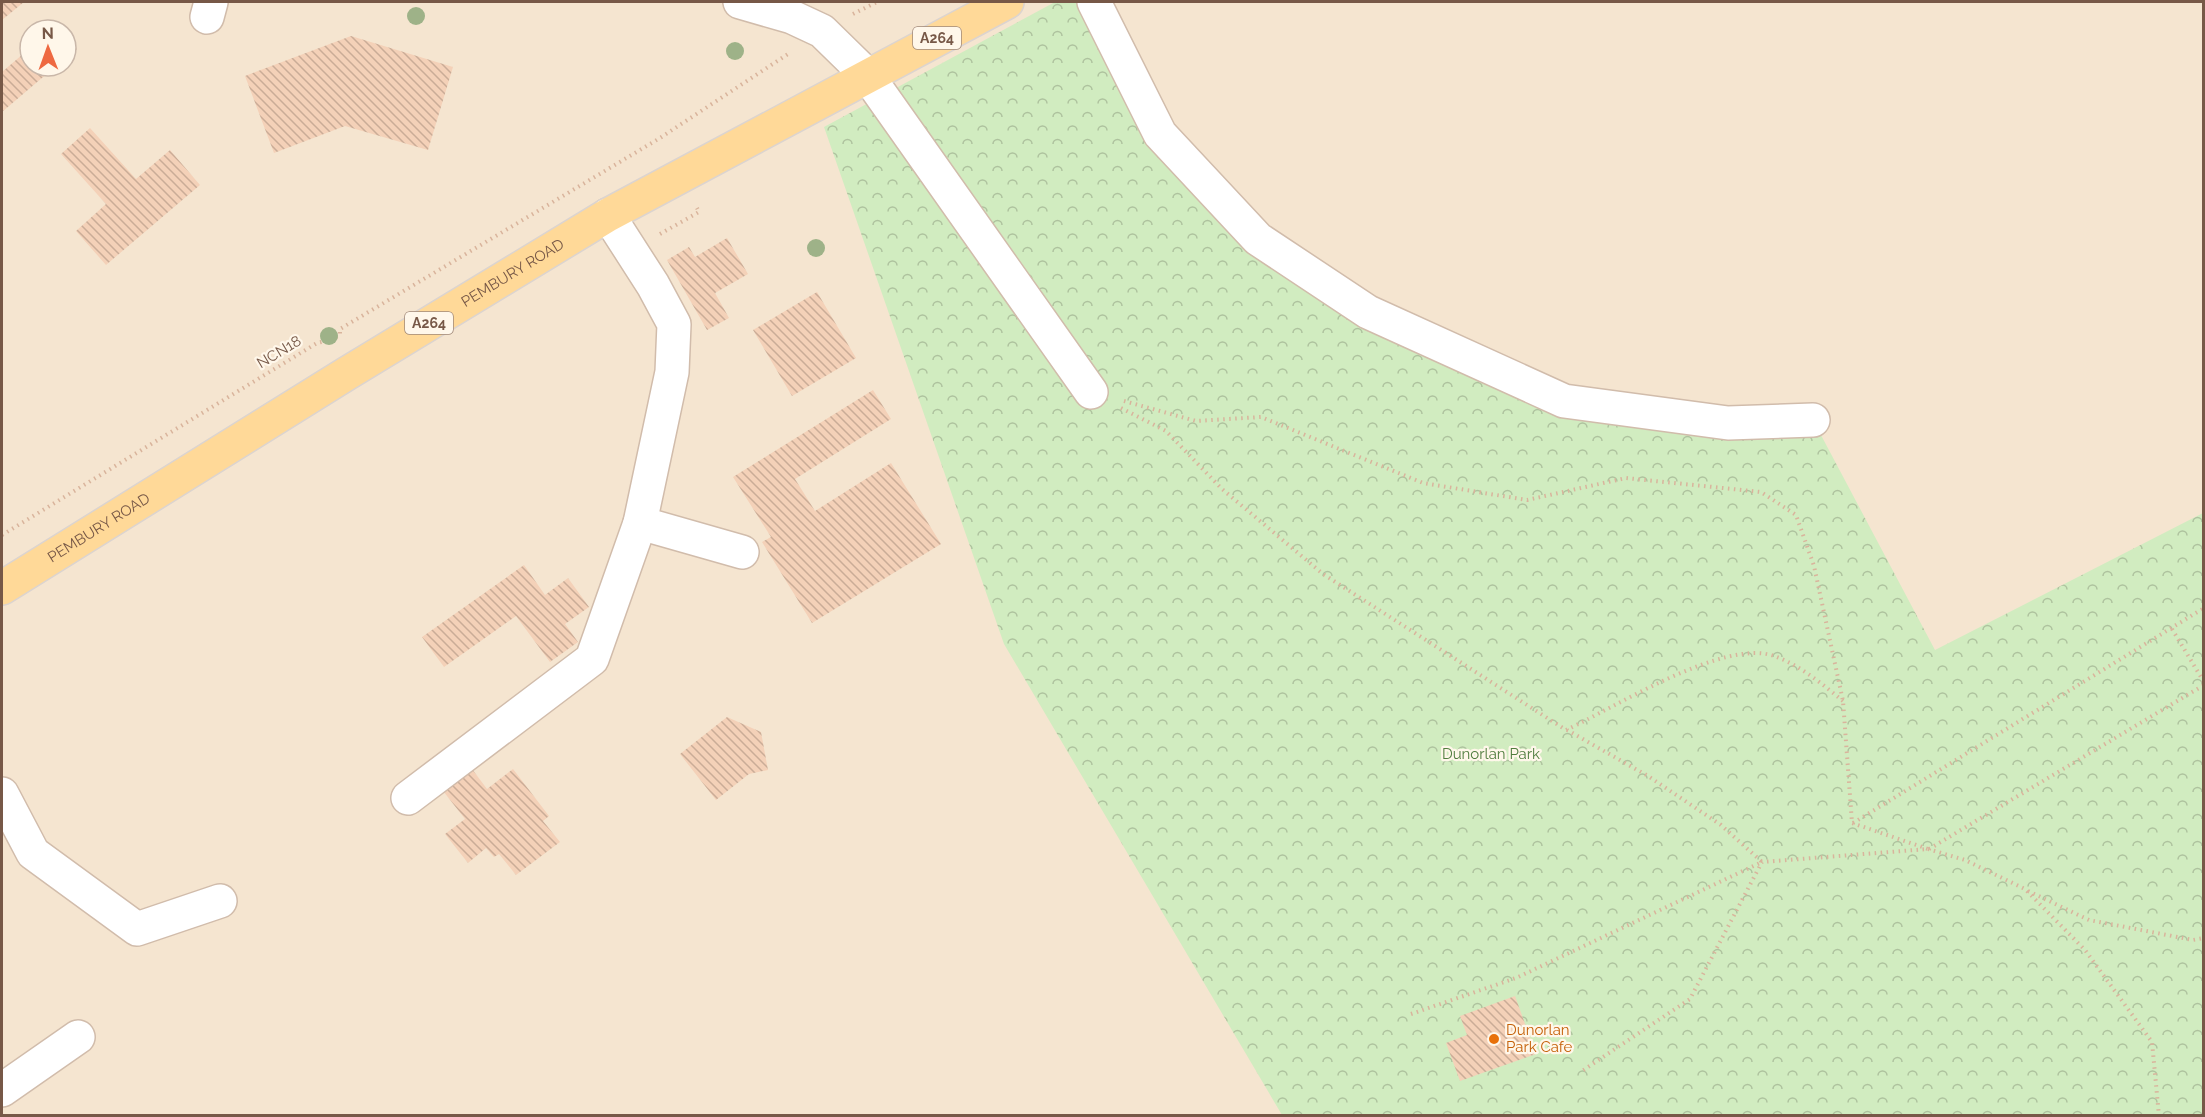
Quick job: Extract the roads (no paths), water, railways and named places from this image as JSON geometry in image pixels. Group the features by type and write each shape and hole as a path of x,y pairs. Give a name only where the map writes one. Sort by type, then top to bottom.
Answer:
{"main road":[{"name":"PEMBURY ROAD","path":"2,588 346,374 608,215 867,75 968,11 1007,2"}],"street":[{"path":"740,2 792,17 822,31 867,75 1091,392"},
{"path":"1094,2 1160,134 1258,239 1368,312 1564,401 1728,423 1813,420"},
{"path":"408,798 592,659 640,523 672,372 674,324 653,285 608,215"},
{"path":"640,523 742,552"},
{"path":"2,794 33,853 137,928 220,901"},
{"path":"2,1090 78,1037"}],"place":[{"name":"Dunorlan Park Cafe","path":"1494,1039"}],"park label":[{"name":"Dunorlan Park","path":"1491,754"}]}
